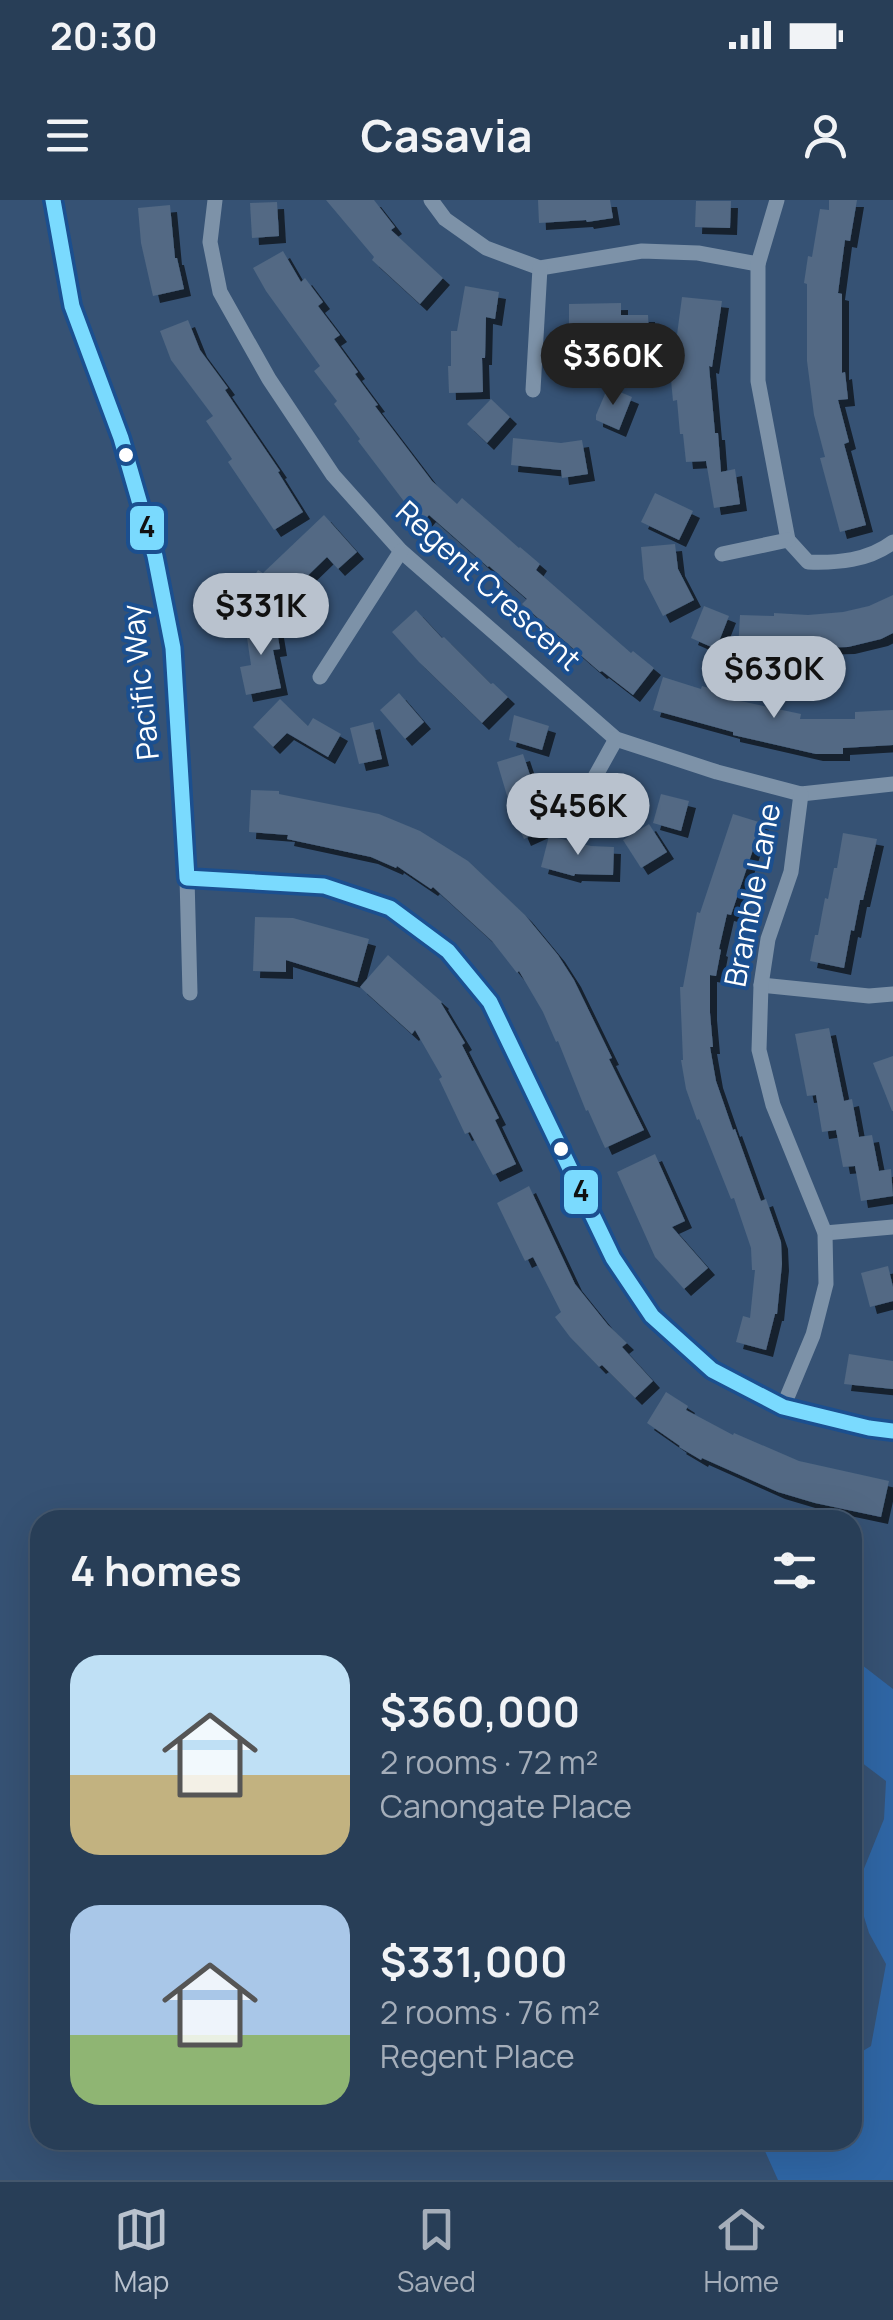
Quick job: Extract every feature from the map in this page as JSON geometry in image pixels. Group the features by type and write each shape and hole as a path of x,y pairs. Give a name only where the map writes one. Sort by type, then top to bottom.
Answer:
{"street":[{"name":"Pacific Way","path":"54,200 72,306 120,438 155,556 173,648 190,993"},
{"name":"Regent Crescent","path":"215,200 210,242 220,292 270,379 333,475 401,551 616,739 801,794 893,784"},
{"path":"431,200 445,219 486,248 540,268 642,251 698,254 758,264"},
{"path":"778,200 758,264 758,381 788,540 808,562 826,563 844,563 893,542"},
{"path":"533,390 540,268"},
{"path":"722,554 788,540"},
{"path":"320,677 401,551"},
{"path":"581,802 616,739"},
{"name":"Bramble Lane","path":"783,1407 813,1336 826,1284 826,1233 773,1105 759,1050 761,985 768,939 790,872 801,794"},
{"path":"187,878 324,886 390,908 448,950 490,1002 613,1258 652,1316 712,1370 783,1407 893,1431"},
{"path":"761,985 869,996 893,994"},
{"path":"826,1233 893,1226"}],"shaded area":[{"path":"862,1665 893,1689 893,2180 778,2180 764,2150 862,2150 862,2052 871,2046 886,1964 862,1910 862,1874 884,1819 886,1781 862,1763"}],"building":[{"path":"326,200 374,200 395,227 391,230 443,278 420,304 372,260 374,257"},
{"path":"538,200 610,200 613,218 539,223"},
{"path":"829,200 857,200 850,241 845,240 838,293 842,294 842,373 845,372 848,399 838,400 849,442 844,444 866,525 840,532 820,458 825,457 814,415 807,361 804,283 820,209 829,210"},
{"path":"696,201 731,201 730,228 695,227"},
{"path":"277,202 279,236 252,238 250,203"},
{"path":"170,205 175,258 184,289 153,296 138,208"},
{"path":"283,251 301,282 305,278 323,302 318,306 340,335 334,339 358,372 355,374 378,405 375,406 432,481 457,504 462,498 540,564 536,570 631,653 654,668 633,695 600,672 522,604 527,599 429,515 424,521 406,504 334,404 337,401 314,371 320,366 253,268"},
{"path":"465,286 499,292 495,319 486,317 483,392 449,393 451,331 457,331"},
{"path":"682,297 722,301 712,367 709,366 721,472 735,469 740,504 714,508 706,461 686,462 671,380"},
{"path":"621,303 621,315 648,315 649,333 635,334 633,375 598,374 600,327 569,327 569,304"},
{"path":"188,320 200,350 228,388 225,390 303,512 274,530 228,462 232,459 206,421 213,416 171,360 160,331"},
{"path":"608,387 632,397 619,430 596,420"},
{"path":"491,399 510,417 487,443 467,424"},
{"path":"513,438 561,443 582,440 588,474 562,478 561,470 511,465"},
{"path":"655,493 693,511 679,540 641,522"},
{"path":"324,515 357,552 338,569 327,557 298,585 291,579 270,612 243,595 258,570 263,573"},
{"path":"675,544 678,569 694,600 663,616 644,579 641,547"},
{"path":"893,595 893,633 881,639 848,647 738,650 740,615 843,612"},
{"path":"704,606 729,616 716,649 691,638"},
{"path":"416,610 508,697 482,723 392,632"},
{"path":"275,619 280,649 273,650 281,688 246,695 240,667 251,665 245,624"},
{"path":"663,677 728,694 726,698 801,714 800,719 855,719 855,712 893,710 893,745 843,748 843,754 816,754 733,735 653,710"},
{"path":"399,693 424,722 405,739 380,710"},
{"path":"280,699 308,726 313,718 341,734 328,757 287,733 273,747 253,727"},
{"path":"514,715 549,726 542,750 509,740"},
{"path":"373,722 382,759 359,764 350,728"},
{"path":"523,754 533,784 526,786 546,829 524,839 497,762"},
{"path":"251,790 279,791 379,814 420,831 468,861 525,915 558,955 574,980 644,1130 605,1148 558,1041 519,971 433,887 397,866 371,857 287,839 288,835 249,832"},
{"path":"661,794 689,801 681,831 653,823"},
{"path":"733,814 762,823 731,915 727,914 716,976 710,975 710,1047 716,1081 733,1130 761,1201 766,1199 781,1242 777,1314 766,1350 736,1342 743,1316 750,1318 755,1270 751,1248 734,1198 731,1199 697,1120 681,1060 680,987 697,912 700,913"},
{"path":"649,824 667,852 641,868 623,840"},
{"path":"843,833 877,839 844,968 810,961"},
{"path":"549,836 614,847 613,875 574,876 541,867"},
{"path":"255,917 293,918 369,939 357,982 286,960 286,972 253,971"},
{"path":"388,955 442,1002 465,1043 462,1045 499,1118 495,1120 516,1164 493,1175 470,1132 465,1134 439,1079 442,1077 415,1030 412,1034 360,987"},
{"path":"829,1028 844,1101 852,1099 859,1137 872,1135 879,1171 891,1169 893,1196 861,1201 855,1166 843,1167 836,1130 822,1132 816,1095 807,1096 795,1034"},
{"path":"893,1056 893,1111 892,1111 873,1063"},
{"path":"655,1154 685,1221 672,1227 708,1268 684,1289 655,1257 617,1172"},
{"path":"529,1186 575,1284 627,1343 622,1347 653,1381 635,1398 570,1337 555,1317 561,1312 533,1257 525,1261 497,1203"},
{"path":"888,1266 893,1301 870,1307 861,1273"},
{"path":"849,1354 893,1361 893,1389 844,1384"},
{"path":"666,1392 688,1406 686,1410 733,1435 799,1461 889,1481 881,1517 778,1492 701,1460 647,1423"}],"transit line":[{"name":"4","path":"53,200 72,306 121,438 155,556 173,648 187,878 324,886 390,908 448,951 490,1002 613,1258 652,1316 712,1370 783,1407 893,1431"}]}
